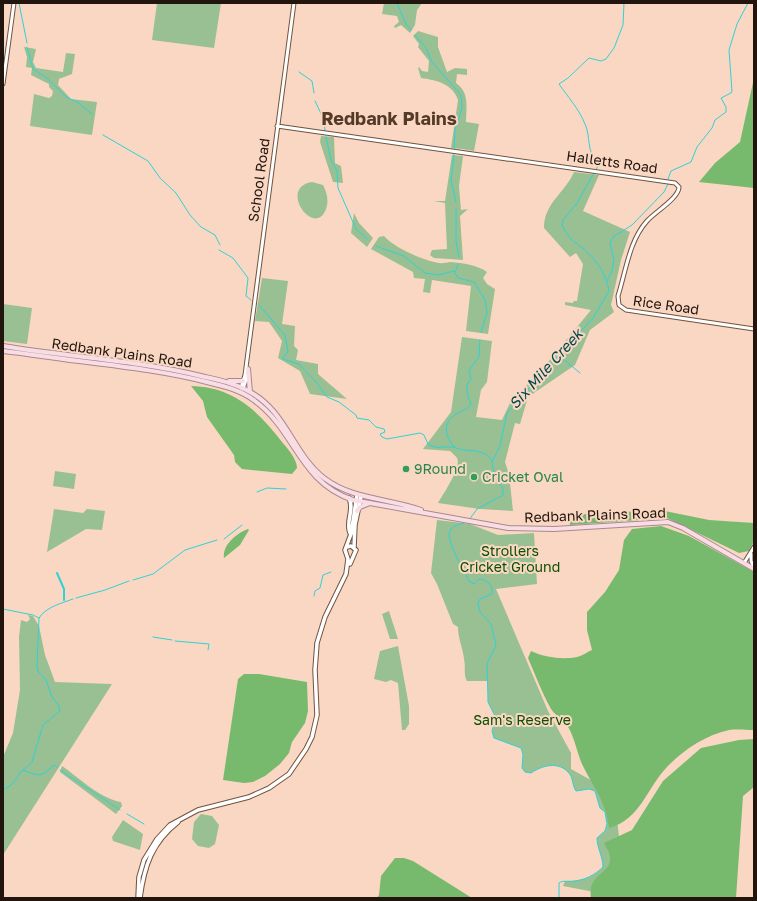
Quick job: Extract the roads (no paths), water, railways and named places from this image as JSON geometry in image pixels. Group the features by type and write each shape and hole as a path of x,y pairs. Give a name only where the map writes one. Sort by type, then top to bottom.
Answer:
{"main road":[{"name":"Redbank Plains Road","path":"3,346 152,366 225,382 250,392 263,400 276,413 315,470 338,487 370,503 427,512 508,528 546,529 668,522 680,526 754,568"},
{"name":"Redbank Plains Road","path":"3,351 163,372 242,389 274,418 313,475 325,485 349,498 401,503 427,512"},
{"path":"248,369 250,392"},
{"path":"225,382 243,381"},
{"path":"349,498 351,505 349,526 351,534"},
{"path":"139,898 141,870 150,849 170,825 209,806 249,797 269,788 289,774 301,757 312,737 316,724 317,699 315,670 319,635 325,617 346,574 352,556 356,553 353,542 358,498"},
{"path":"346,574 348,563 345,552 351,534 358,498"},
{"path":"357,511 360,507 370,503"},
{"path":"347,547 354,547"},
{"path":"347,556 352,556"}],"street":[{"path":"3,84 14,3"},
{"name":"School Road","path":"242,389 294,3"},
{"name":"Halletts Road","path":"277,126 592,170 672,182 678,186"},
{"name":"Rice Road","path":"678,186 677,194 650,217 636,238 618,296 619,305 626,310 754,329"},
{"name":"School Road","path":"242,389 248,369 247,360"},
{"path":"744,563 753,549"},
{"path":"753,549 751,561 754,568"}],"waterway":[{"path":"19,3 27,43"},
{"path":"397,3 406,24 411,30"},
{"name":"Six Mile Creek","path":"469,520 477,509 503,495 503,489 494,473 492,462 500,446 507,413 559,355 565,343 582,330 593,318 609,291 599,265 584,249 568,236 562,225 563,220 577,203 598,166 597,161 591,153 587,129 583,119 577,108 559,84 568,78 589,58 601,61 606,59 614,48 623,25 624,3"},
{"path":"668,179 671,171 691,162 697,147 712,128 715,120 726,112 726,107 721,98 732,91 729,50 737,24 748,3"},
{"path":"415,35 426,48 432,62 461,95 462,108 455,130 454,150"},
{"path":"27,47 33,69 48,79 66,97 77,102 92,114"},
{"path":"299,72 312,81 314,93"},
{"path":"315,101 324,120 325,131"},
{"path":"103,135 148,161 160,178 176,193 190,215 201,227 215,235 220,245"},
{"path":"326,137 331,160 337,171 338,188 356,229 367,239"},
{"path":"454,154 451,181 456,202"},
{"path":"607,281 612,271 614,259 610,244 613,237 632,225 664,192 668,184"},
{"path":"456,209 456,241 459,257"},
{"path":"376,246 404,256 425,273 438,275 454,271 458,278 474,282 485,300 487,313 481,332"},
{"path":"219,250 233,258 248,278 246,296 251,300"},
{"path":"455,272 458,265"},
{"path":"258,304 285,335 288,352 283,359 299,364 317,383 327,397 339,402 356,415 357,418 369,420 376,427 384,429 385,432 380,434 382,437 387,439 420,433 424,435 428,444 431,446 454,447 462,450 476,451 487,455 492,461"},
{"path":"454,447 447,434 447,425 452,418 471,404 467,388 467,385 471,379 469,370 479,357 480,340"},
{"path":"558,356 567,362"},
{"path":"568,363 580,373"},
{"path":"257,492 267,488 286,489"},
{"name":"Six Mile Creek","path":"467,522 453,527 449,533 452,547 469,581 474,584 479,579 487,582 492,588 492,594 480,599 478,603 480,612 491,624 496,646 487,663 488,702 496,718 492,731 494,738 521,748 523,754 522,768 525,772 531,773 547,766 558,766 563,768 571,776 576,791 589,789 595,791 600,808 605,812 607,824 605,831 597,838 603,867 593,875 586,878 559,883 559,898"},
{"path":"224,539 242,525"},
{"path":"133,580 153,574 185,550 217,540"},
{"path":"314,596 315,591 320,588 323,575 331,572"},
{"path":"57,573 64,589 64,600"},
{"path":"76,598 105,590 129,581"},
{"path":"3,790 11,785 19,774 32,762 43,725 60,711 59,706 52,697 46,680 38,671 39,618 50,608 73,599"},
{"path":"3,609 33,615 39,618"},
{"path":"153,637 172,640"},
{"path":"175,641 209,644 208,650"},
{"path":"23,770 40,775 54,765 57,767"},
{"path":"60,770 120,810"},
{"path":"127,814 144,824"}],"place":[{"name":"9Round","path":"406,469"},
{"name":"Cricket Oval","path":"474,477"}],"district":[{"name":"Redbank Plains","path":"389,119"}],"park label":[{"name":"Strollers Cricket Ground","path":"510,560"},
{"name":"Sam's Reserve","path":"522,720"}]}
